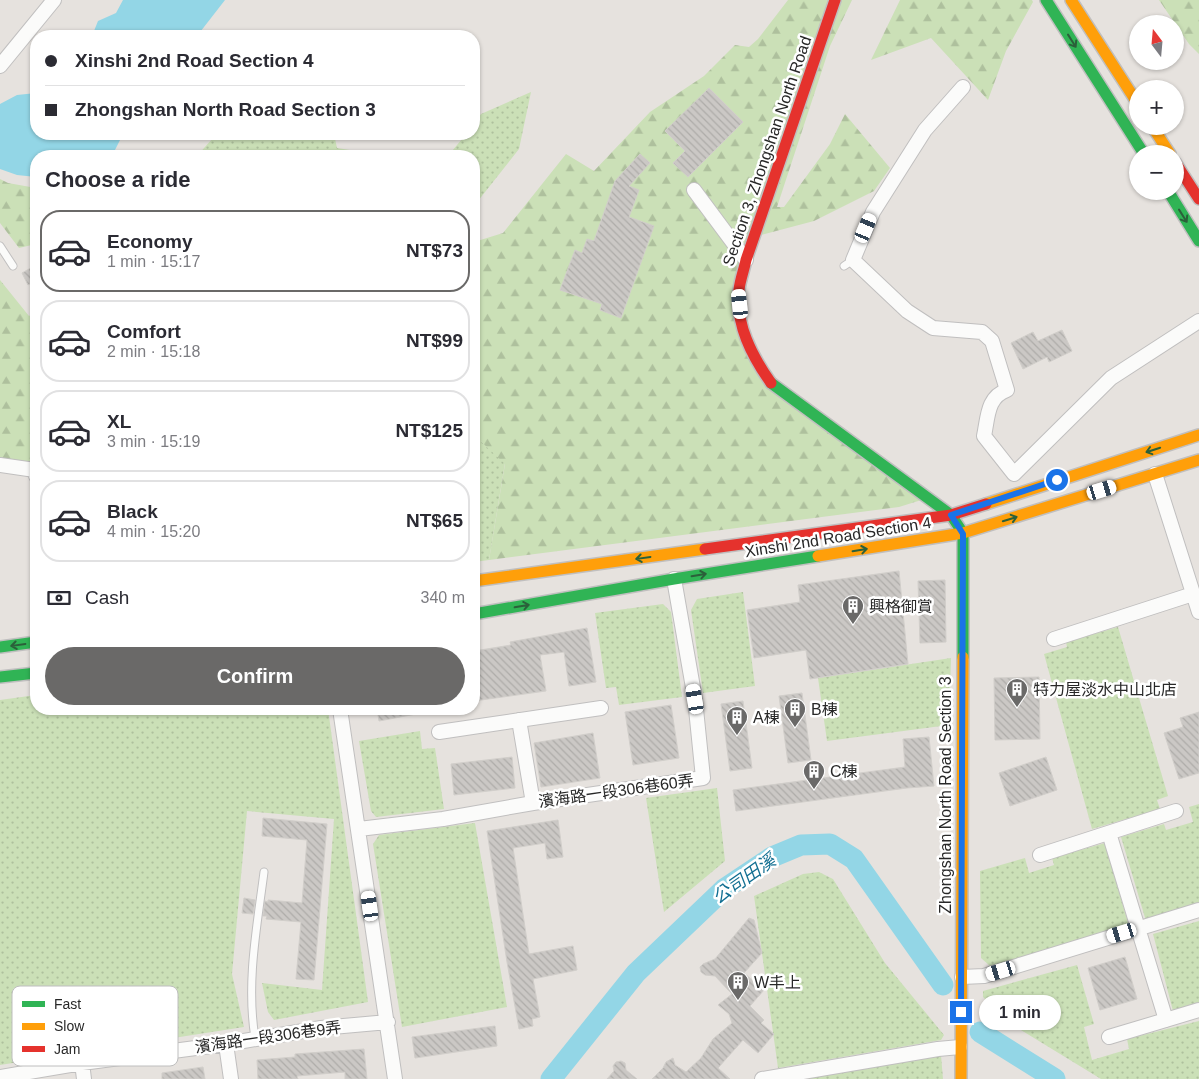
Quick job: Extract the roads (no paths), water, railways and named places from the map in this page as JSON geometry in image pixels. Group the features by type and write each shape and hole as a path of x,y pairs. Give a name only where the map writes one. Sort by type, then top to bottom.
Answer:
{"street":[{"path":"0,66 54,0"},
{"name":"Section 3, Zhongshan North Road","path":"835,0 746,260 738,291 741,318 747,342 771,383 951,515"},
{"path":"1046,0 1138,145"},
{"path":"1071,0 1129,90"},
{"path":"963,86 925,130 914,146 873,212 849,263 907,312 933,328 982,332 992,341 1007,390 997,393 990,404 984,436 1014,474 1022,492"},
{"path":"1184,176 1199,198"},
{"path":"694,190 746,260"},
{"path":"1174,200 1199,241"},
{"path":"1014,474 1111,378 1199,321"},
{"name":"Xinshi 2nd Road Section 4","path":"480,580 951,515 1199,435"},
{"name":"Xinshi 2nd Road Section 4","path":"480,613 674,579 963,534 1199,460"},
{"path":"0,465 30,469"},
{"path":"1155,474 1199,612"},
{"path":"951,515 963,534"},
{"name":"Zhongshan North Road Section 3","path":"961,1079 963,534"},
{"name":"濱海路一段306巷60弄","path":"359,829 443,819 532,803 703,778 695,699 674,579"},
{"path":"1054,639 1193,594"},
{"path":"0,648 30,643"},
{"path":"0,677 30,674"},
{"path":"439,732 601,708"},
{"path":"341,715 395,1079"},
{"path":"519,720 532,803"},
{"path":"1040,855 1176,811"},
{"path":"1108,833 1166,1020"},
{"path":"962,978 984,976 1199,910"},
{"path":"1109,1037 1199,1010"},
{"name":"濱海路一段306巷9弄","path":"178,1050 321,1028 388,1022"},
{"path":"226,1044 231,1079"},
{"path":"762,1078 960,1047"},
{"name":"濱海路一段306巷9弄","path":"0,1077 64,1066"},
{"path":"82,1066 84,1079"}],"lane":[{"path":"0,246 13,266"},
{"path":"255,1038 252,1015 252,969 264,872"}],"water":[{"path":"123,0 225,0 202,30 94,30 98,21 116,13"},
{"path":"30,94 30,140 120,140 115,150 30,150 30,176 17,175 0,169 0,104 17,95"}],"waterway":[{"name":"公司田溪","path":"551,1079 636,973 724,889 772,857 801,845 830,844 854,859 943,985"},
{"name":"公司田溪","path":"980,1032 1055,1079"}],"place":[{"name":"興格御賞","path":"853,625"},
{"name":"特力屋淡水中山北店","path":"1017,708"},
{"name":"B棟","path":"795,728"},
{"name":"A棟","path":"737,736"},
{"name":"C棟","path":"814,790"},
{"name":"W丰上","path":"738,1001"}]}
